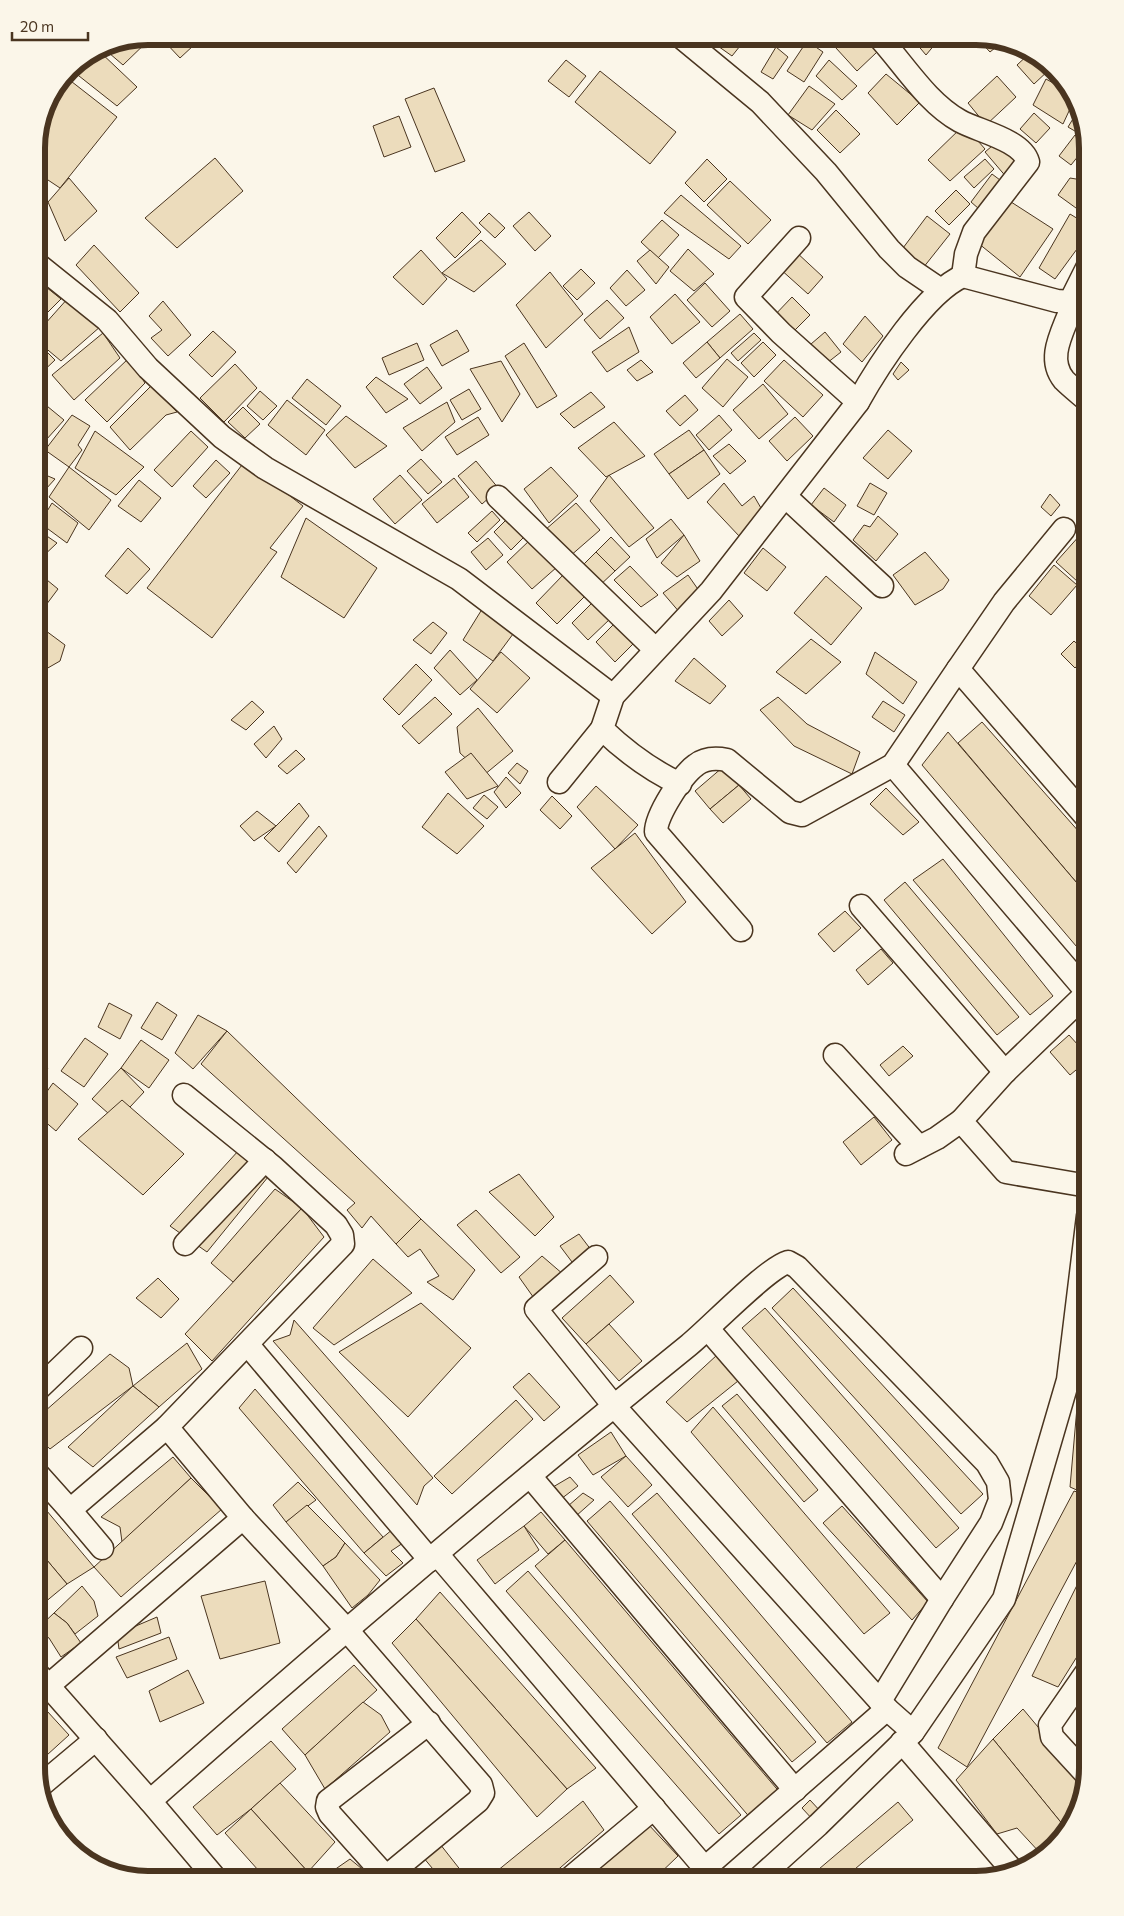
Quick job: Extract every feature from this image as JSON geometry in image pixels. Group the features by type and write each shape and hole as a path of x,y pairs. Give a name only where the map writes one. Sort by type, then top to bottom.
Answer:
{"street":[{"path":"691,45 760,102 826,172 889,249 908,267 941,290"},
{"path":"885,45 922,89 958,120 1006,141 1026,157 1028,162 974,232 966,254 963,276"},
{"path":"799,238 746,298 781,333 858,402"},
{"path":"45,269 107,320 148,368 222,437 265,468 459,579 613,696"},
{"path":"559,782 602,729 613,696 655,649 711,592 858,402 875,370 941,290 963,276 1057,301 1070,302"},
{"path":"1079,284 1070,302 1071,309 1055,350 1056,366 1064,380 1079,393"},
{"path":"498,497 655,649"},
{"path":"786,497 882,586"},
{"path":"741,930 656,832 656,822 680,784 696,764 716,757 727,760 790,812 802,815 893,765 1004,602 1064,529"},
{"path":"958,669 1079,808"},
{"path":"602,729 622,748 654,772 680,784"},
{"path":"893,765 1079,983"},
{"path":"861,906 1004,1072"},
{"path":"835,1055 912,1151 961,1121 1004,1072 1079,1000"},
{"path":"70,1510 167,1427 248,1345 343,1244 342,1234 336,1225 265,1160 184,1095"},
{"path":"961,1121 1006,1172 1079,1184"},
{"path":"184,1244 265,1160"},
{"path":"596,1257 536,1310 614,1406 884,1705 1008,1865"},
{"path":"150,1801 346,1629 708,1330 774,1269 788,1262 987,1463 998,1482 1000,1500 992,1523 942,1598 884,1705 713,1871"},
{"path":"708,1330 942,1598"},
{"path":"766,1871 818,1825 908,1737 1004,1599 1079,1344"},
{"path":"248,1345 707,1871"},
{"path":"45,1383 82,1348"},
{"path":"167,1427 243,1518 346,1629 481,1785 483,1793 478,1801 396,1871"},
{"path":"530,1476 796,1790"},
{"path":"45,1482 102,1548"},
{"path":"45,1677 243,1518"},
{"path":"45,1682 209,1871"},
{"path":"1079,1683 1050,1725 1052,1737 1079,1766"},
{"path":"382,1871 330,1814 327,1807 328,1801 429,1723"},
{"path":"46,1781 96,1739"},
{"path":"579,1871 654,1808"}],"building":[{"path":"144,45 123,65 109,53 128,47"},
{"path":"168,45 194,45 180,58"},
{"path":"716,45 741,45 732,56"},
{"path":"804,45 813,45 823,52 804,82 787,71"},
{"path":"833,45 870,45 877,52 857,71"},
{"path":"918,45 934,45 926,55"},
{"path":"984,45 996,47 990,52"},
{"path":"776,47 788,57 773,79 761,72"},
{"path":"104,56 137,87 117,106 76,74 91,62"},
{"path":"1025,58 1046,73 1034,84 1017,65"},
{"path":"566,60 586,76 569,97 548,81"},
{"path":"829,60 857,86 842,100 816,76"},
{"path":"600,71 676,132 650,164 575,102"},
{"path":"886,74 920,102 897,125 868,93"},
{"path":"997,76 1016,97 986,125 968,103"},
{"path":"1046,79 1057,85 1070,108 1063,124 1033,105"},
{"path":"70,80 117,117 60,188 45,178 45,142 53,109"},
{"path":"809,86 835,104 812,130 788,115"},
{"path":"434,88 465,161 435,172 405,99"},
{"path":"836,110 860,134 840,153 817,130"},
{"path":"1034,113 1050,128 1036,143 1020,129"},
{"path":"399,116 411,147 384,157 373,126"},
{"path":"1074,117 1077,133 1068,127"},
{"path":"964,125 985,149 950,181 928,160"},
{"path":"1075,135 1078,138 1079,155 1071,165 1059,156"},
{"path":"998,141 1021,167 1008,179 985,152"},
{"path":"215,158 243,191 177,248 145,218"},
{"path":"707,159 727,179 704,202 685,183"},
{"path":"985,159 994,169 974,188 964,177"},
{"path":"992,174 1008,186 986,215 971,202"},
{"path":"69,178 97,211 65,241 48,202"},
{"path":"1070,178 1079,180 1079,205 1076,208 1058,195"},
{"path":"730,181 771,220 748,244 707,205"},
{"path":"956,190 970,204 949,225 935,211"},
{"path":"681,195 741,246 729,259 664,213"},
{"path":"1008,200 1053,229 1020,277 978,243"},
{"path":"462,212 481,232 455,258 436,238"},
{"path":"529,212 551,236 535,251 513,226"},
{"path":"489,213 505,228 495,238 479,223"},
{"path":"1070,214 1079,220 1079,246 1055,279 1039,268"},
{"path":"927,216 950,234 923,268 903,248"},
{"path":"662,220 679,235 658,258 641,242"},
{"path":"481,240 506,264 474,292 442,273"},
{"path":"94,245 139,293 120,312 76,265"},
{"path":"688,249 714,274 694,291 670,271"},
{"path":"421,250 447,279 423,305 393,277"},
{"path":"650,250 669,267 656,284 637,261"},
{"path":"795,251 823,277 808,294 779,268"},
{"path":"581,269 595,283 577,300 563,286"},
{"path":"627,270 645,290 626,306 610,288"},
{"path":"550,272 583,314 546,348 516,305"},
{"path":"705,283 730,311 712,327 687,300"},
{"path":"45,286 61,299 45,315"},
{"path":"675,294 700,322 672,344 650,317"},
{"path":"69,297 101,326 61,361 45,348 45,324"},
{"path":"792,297 810,315 789,336 772,318"},
{"path":"607,300 624,318 600,339 584,320"},
{"path":"163,301 191,335 168,356 151,338 162,330 149,316"},
{"path":"740,314 753,329 720,358 707,342"},
{"path":"865,316 883,336 862,362 843,344"},
{"path":"629,327 639,352 607,372 592,352"},
{"path":"457,330 469,351 442,366 430,345"},
{"path":"213,331 236,352 212,377 189,355"},
{"path":"825,332 841,352 827,363 811,344"},
{"path":"103,333 120,358 74,400 52,375"},
{"path":"754,333 761,340 738,361 731,353"},
{"path":"707,342 720,358 696,378 683,363"},
{"path":"763,342 776,355 754,377 741,363"},
{"path":"417,343 424,360 389,375 382,358"},
{"path":"524,343 557,396 537,408 505,356"},
{"path":"45,350 55,360 45,369"},
{"path":"129,358 145,383 107,422 85,400"},
{"path":"727,359 748,377 723,407 702,388"},
{"path":"641,360 653,372 637,381 627,370"},
{"path":"784,360 823,395 803,417 764,381"},
{"path":"501,361 520,394 502,422 470,369"},
{"path":"901,362 909,370 898,380 893,374"},
{"path":"235,364 257,388 224,422 200,398"},
{"path":"427,367 442,388 420,404 404,384"},
{"path":"376,377 408,399 386,413 366,387"},
{"path":"307,379 341,406 326,425 292,398"},
{"path":"763,384 788,414 759,439 733,410"},
{"path":"151,386 177,412 166,415 130,450 110,427"},
{"path":"469,389 481,409 462,420 450,400"},
{"path":"260,391 277,406 263,420 247,406"},
{"path":"591,392 605,407 574,428 560,414"},
{"path":"685,395 698,410 680,426 666,411"},
{"path":"287,400 325,430 306,455 268,425"},
{"path":"447,402 455,422 422,451 403,428"},
{"path":"45,404 64,420 45,441"},
{"path":"243,407 260,424 245,438 228,422"},
{"path":"72,415 90,426 78,445 82,450 69,467 45,450"},
{"path":"719,415 732,430 709,450 696,435"},
{"path":"346,416 387,446 355,468 326,435"},
{"path":"478,417 489,435 457,455 445,437"},
{"path":"795,417 813,436 787,461 769,441"},
{"path":"614,422 645,456 606,477 578,448"},
{"path":"689,430 704,450 669,474 654,454"},
{"path":"888,430 912,451 888,479 863,458"},
{"path":"95,431 144,467 116,495 75,468"},
{"path":"191,431 208,447 172,487 154,470"},
{"path":"729,444 746,461 730,474 713,456"},
{"path":"704,450 720,474 688,499 669,474"},
{"path":"421,459 442,482 428,494 407,471"},
{"path":"216,460 230,473 206,498 193,486"},
{"path":"245,461 303,506 270,548 277,552 212,638 147,588"},
{"path":"476,461 499,489 482,504 458,476"},
{"path":"69,467 111,500 89,530 49,497"},
{"path":"551,467 578,496 549,523 524,489"},
{"path":"45,475 55,479 45,490"},
{"path":"400,475 422,500 395,524 373,499"},
{"path":"609,475 654,528 629,547 590,501"},
{"path":"454,478 469,497 437,523 422,504"},
{"path":"139,480 161,498 141,522 118,506"},
{"path":"724,483 742,506 754,496 765,515 740,537 707,502"},
{"path":"870,483 887,493 874,515 857,506"},
{"path":"824,488 846,505 834,522 811,505"},
{"path":"1050,494 1060,505 1051,516 1041,507"},
{"path":"52,503 78,523 67,543 45,527 45,515"},
{"path":"576,503 600,530 569,557 545,530"},
{"path":"492,511 500,520 477,542 468,533"},
{"path":"510,516 527,534 511,550 494,532"},
{"path":"878,516 898,534 876,561 853,540 864,525 870,527"},
{"path":"306,518 377,568 344,618 281,577"},
{"path":"671,519 684,535 657,558 646,539"},
{"path":"45,535 57,543 45,554"},
{"path":"684,535 700,561 677,577 661,563"},
{"path":"1079,536 1079,581 1056,562"},
{"path":"611,537 630,557 615,571 596,552"},
{"path":"488,538 503,555 486,570 471,552"},
{"path":"531,539 557,567 532,589 507,562"},
{"path":"128,548 150,569 127,594 105,576"},
{"path":"763,548 786,567 767,591 744,573"},
{"path":"596,552 615,571 597,588 579,569"},
{"path":"925,552 949,580 943,589 915,605 893,575"},
{"path":"1054,565 1077,585 1051,615 1029,596"},
{"path":"630,566 658,595 641,607 614,580"},
{"path":"564,574 586,595 557,624 536,603"},
{"path":"688,575 702,595 681,614 663,593"},
{"path":"826,576 862,608 831,645 794,613"},
{"path":"47,580 58,589 45,606"},
{"path":"729,600 743,616 722,636 709,621"},
{"path":"594,601 611,618 588,640 572,623"},
{"path":"484,606 516,630 493,661 463,640"},
{"path":"617,621 636,641 615,662 596,642"},
{"path":"433,622 447,633 431,654 413,640"},
{"path":"45,630 65,645 60,661 46,669"},
{"path":"811,639 841,662 806,694 776,672"},
{"path":"1074,641 1079,646 1079,664 1075,668 1061,654"},
{"path":"450,650 477,680 460,695 434,668"},
{"path":"501,652 530,678 497,713 470,689"},
{"path":"875,652 917,682 903,704 866,674"},
{"path":"694,658 726,686 710,704 675,681"},
{"path":"416,664 432,680 399,715 383,699"},
{"path":"435,697 452,714 419,744 402,726"},
{"path":"778,697 807,724 860,752 852,774 794,746 760,710"},
{"path":"252,701 264,712 246,730 231,720"},
{"path":"883,701 905,715 894,732 872,717"},
{"path":"478,708 513,751 484,775 460,753 457,727"},
{"path":"982,722 1079,832 1079,885 958,743"},
{"path":"274,726 282,739 266,758 254,744"},
{"path":"948,732 1079,885 1079,949 922,765"},
{"path":"296,750 305,759 287,774 278,766"},
{"path":"471,753 498,786 467,799 445,772"},
{"path":"517,763 528,771 520,784 508,773"},
{"path":"723,767 739,785 710,809 695,791"},
{"path":"506,777 521,793 506,808 494,792"},
{"path":"739,785 751,799 723,823 710,809"},
{"path":"596,786 638,825 615,849 577,807"},
{"path":"886,788 919,822 903,835 870,804"},
{"path":"448,793 484,826 457,854 422,827"},
{"path":"484,795 498,807 487,819 473,808"},
{"path":"552,796 572,816 560,829 540,810"},
{"path":"299,803 309,816 279,852 264,838"},
{"path":"257,811 276,826 254,841 240,826"},
{"path":"319,826 327,836 296,873 287,863"},
{"path":"635,833 686,902 652,934 591,868"},
{"path":"943,859 1053,996 1030,1015 913,880"},
{"path":"905,882 1019,1017 997,1035 884,900"},
{"path":"845,911 861,928 834,952 818,934"},
{"path":"881,949 893,963 868,985 856,970"},
{"path":"157,1002 177,1015 162,1040 141,1028"},
{"path":"109,1003 132,1015 120,1039 98,1027"},
{"path":"198,1015 227,1031 193,1069 175,1053"},
{"path":"227,1031 421,1219 396,1244 371,1216 362,1228 347,1210 355,1203 201,1064"},
{"path":"1069,1035 1079,1046 1079,1068 1070,1075 1050,1052"},
{"path":"85,1038 108,1054 84,1087 61,1071"},
{"path":"141,1040 169,1060 149,1088 121,1068"},
{"path":"903,1046 913,1056 889,1076 880,1065"},
{"path":"121,1068 144,1092 117,1121 92,1099"},
{"path":"53,1083 78,1104 56,1131 45,1122 45,1094"},
{"path":"122,1100 184,1154 143,1195 78,1139"},
{"path":"874,1117 892,1140 861,1165 843,1142"},
{"path":"239,1150 268,1177 207,1252 170,1226"},
{"path":"519,1174 554,1217 535,1236 489,1192"},
{"path":"275,1189 302,1208 233,1282 211,1263"},
{"path":"302,1208 324,1237 212,1361 185,1334"},
{"path":"476,1210 520,1257 501,1273 457,1225"},
{"path":"421,1219 475,1270 453,1300 427,1282 439,1276 420,1249 408,1257 396,1244"},
{"path":"579,1234 601,1263 584,1278 560,1246"},
{"path":"542,1256 571,1281 541,1308 519,1277"},
{"path":"373,1259 412,1293 334,1345 313,1328"},
{"path":"610,1275 634,1302 586,1344 562,1318"},
{"path":"158,1278 179,1299 161,1318 136,1298"},
{"path":"793,1288 983,1494 961,1514 772,1308"},
{"path":"421,1303 471,1348 408,1417 339,1352"},
{"path":"765,1308 959,1528 936,1548 742,1328"},
{"path":"294,1320 433,1478 424,1486 417,1505 273,1341 290,1335"},
{"path":"609,1324 642,1361 619,1381 586,1344"},
{"path":"187,1343 202,1369 159,1407 133,1386"},
{"path":"110,1354 129,1368 133,1386 50,1449 45,1444 45,1411"},
{"path":"717,1355 738,1381 687,1422 666,1402"},
{"path":"529,1373 560,1407 544,1421 513,1387"},
{"path":"1079,1384 1079,1491 1070,1487"},
{"path":"133,1386 159,1407 93,1467 68,1447"},
{"path":"255,1389 383,1537 364,1553 239,1408"},
{"path":"737,1394 818,1490 804,1502 722,1406"},
{"path":"516,1400 533,1419 452,1494 434,1476"},
{"path":"713,1407 890,1613 864,1634 691,1432"},
{"path":"611,1432 626,1456 593,1475 578,1455"},
{"path":"626,1456 652,1485 628,1507 601,1477"},
{"path":"173,1457 191,1478 122,1542 120,1527 101,1517"},
{"path":"570,1477 578,1486 561,1499 553,1487"},
{"path":"191,1478 222,1509 121,1597 94,1567"},
{"path":"298,1482 316,1500 286,1522 273,1505"},
{"path":"1074,1491 1079,1493 1079,1557 967,1767 938,1748"},
{"path":"583,1493 594,1500 576,1516 568,1506"},
{"path":"657,1493 852,1722 827,1743 632,1514"},
{"path":"610,1501 816,1742 792,1762 587,1521"},
{"path":"307,1505 345,1543 336,1557 323,1566 286,1522"},
{"path":"842,1506 928,1602 912,1620 823,1523"},
{"path":"45,1509 94,1567 67,1584 45,1558"},
{"path":"541,1512 565,1540 548,1554 524,1526"},
{"path":"524,1526 539,1550 495,1584 477,1560"},
{"path":"393,1529 403,1543 391,1551 403,1563 386,1576 364,1553"},
{"path":"565,1540 782,1795 752,1820 535,1566"},
{"path":"345,1543 380,1580 368,1595 352,1608 323,1566 336,1557"},
{"path":"45,1558 67,1584 45,1602"},
{"path":"528,1571 741,1815 719,1834 506,1591"},
{"path":"265,1581 280,1643 220,1659 201,1596"},
{"path":"1079,1581 1079,1653 1058,1687 1032,1676"},
{"path":"82,1586 94,1601 98,1616 75,1634 67,1623 54,1613"},
{"path":"440,1592 596,1768 567,1789 416,1619"},
{"path":"54,1613 67,1623 81,1643 61,1657 49,1638 45,1636 45,1622"},
{"path":"157,1617 161,1633 119,1649 117,1634"},
{"path":"416,1619 567,1789 537,1817 392,1643"},
{"path":"169,1637 177,1659 127,1678 116,1657"},
{"path":"354,1665 377,1690 305,1755 282,1729"},
{"path":"188,1670 204,1703 160,1722 149,1691"},
{"path":"363,1702 381,1715 390,1732 325,1789 305,1755"},
{"path":"45,1709 69,1735 45,1757"},
{"path":"1023,1709 1078,1775 1074,1801 1062,1824 993,1739"},
{"path":"993,1739 1062,1824 1038,1850 1017,1828 997,1834 956,1780"},
{"path":"271,1741 296,1769 251,1809 217,1835 193,1807"},
{"path":"280,1783 335,1842 307,1871 251,1809"},
{"path":"810,1800 822,1813 814,1821 802,1808"},
{"path":"583,1801 604,1830 556,1871 497,1871"},
{"path":"898,1802 913,1820 853,1871 817,1871"},
{"path":"251,1809 307,1871 259,1871 225,1833"},
{"path":"647,1823 678,1856 662,1871 596,1871"},
{"path":"440,1844 461,1871 435,1871 423,1857"},
{"path":"350,1859 365,1871 333,1871"}]}
